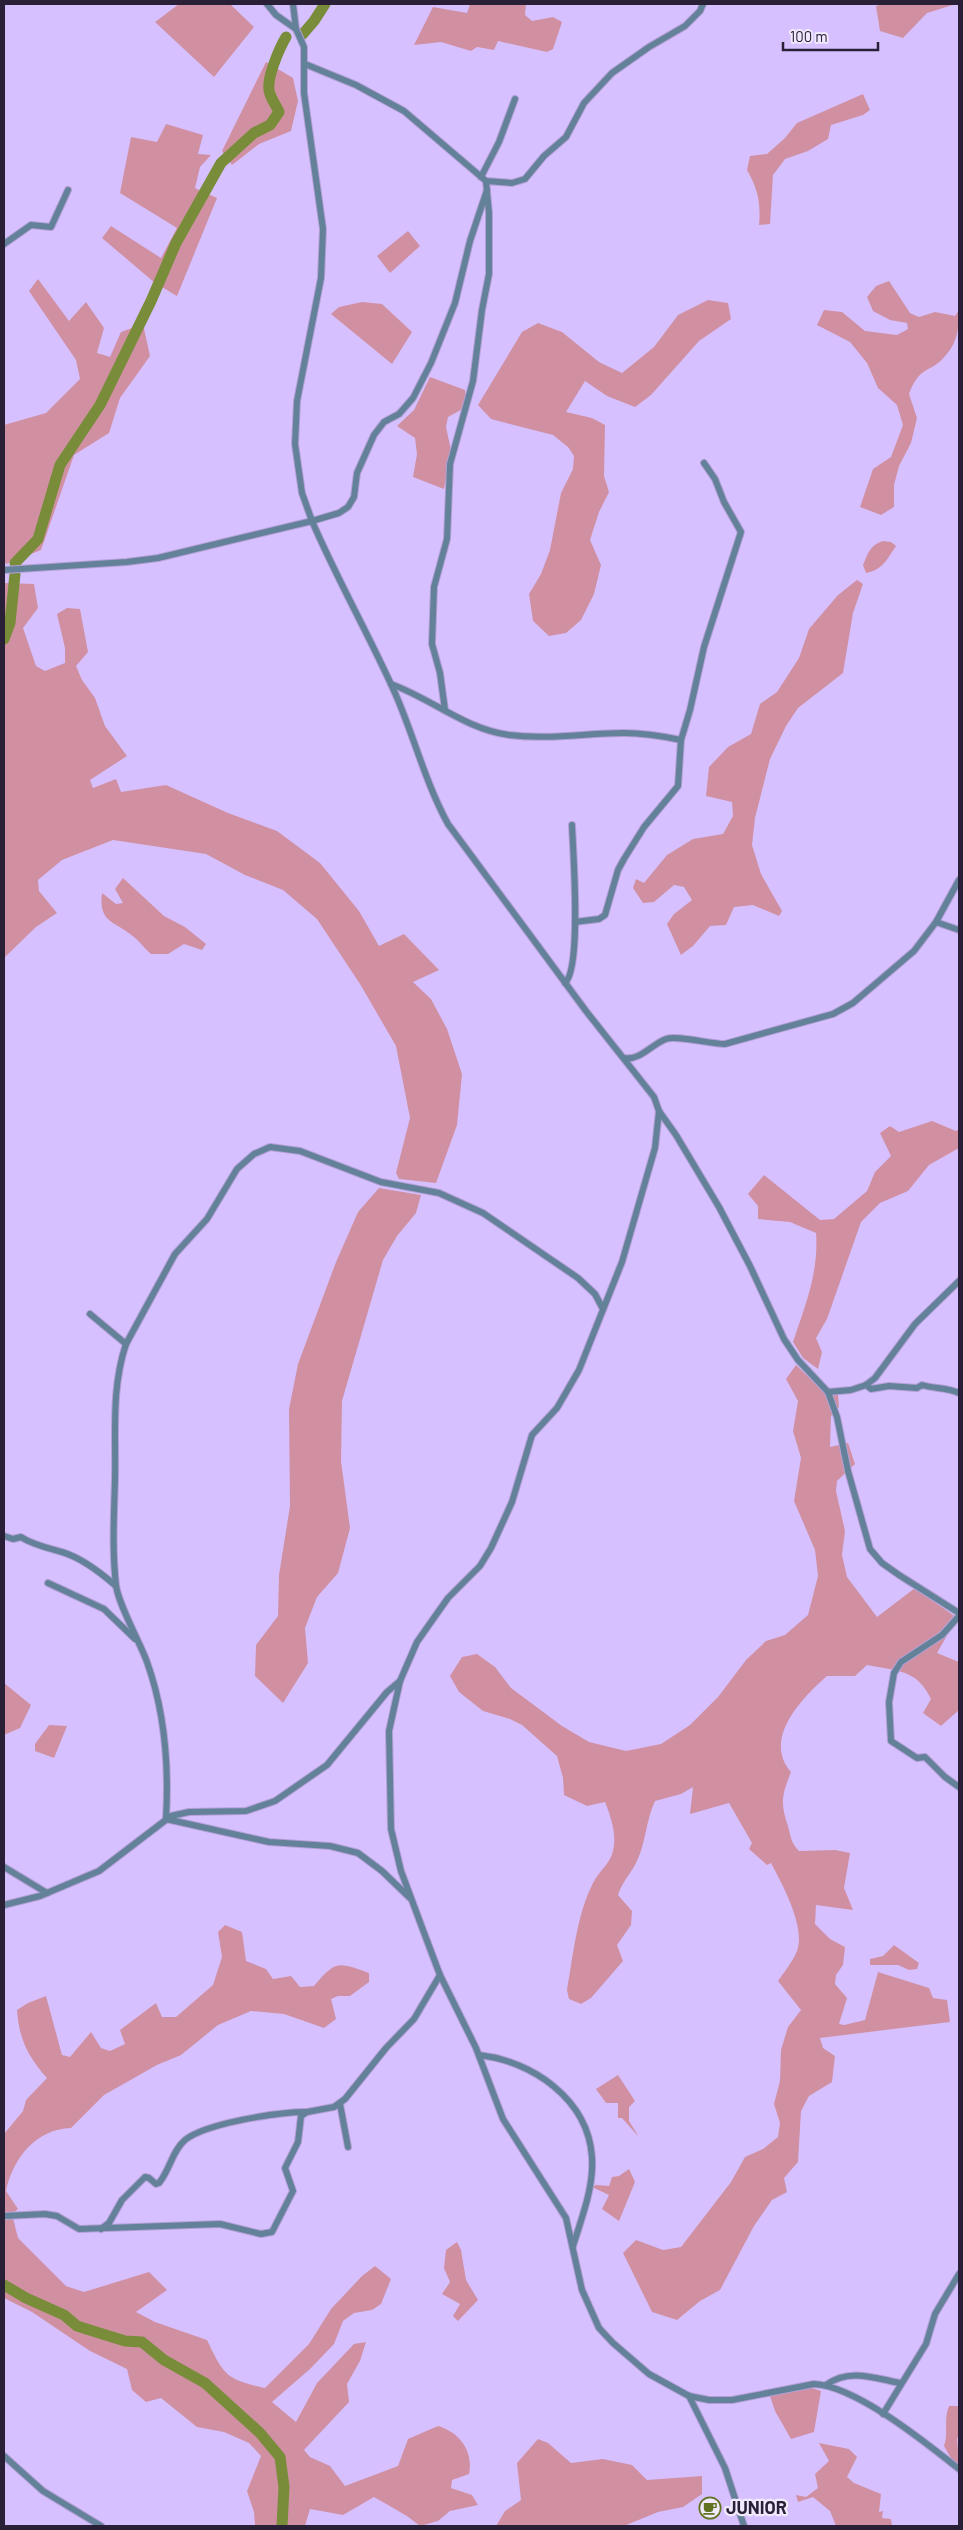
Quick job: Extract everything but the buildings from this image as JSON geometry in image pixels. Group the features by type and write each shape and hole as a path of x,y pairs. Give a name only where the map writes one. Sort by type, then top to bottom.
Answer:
{"street":[{"path":"267,4 276,15 296,29"},
{"path":"293,4 296,29 304,47 304,93 323,229 320,278 297,401 295,444 301,485 312,521 391,684 406,720 432,795 448,824 566,983 654,1097 659,1111 676,1135 750,1266 784,1339 798,1360 828,1392 837,1416 848,1471 870,1549 882,1563 959,1615 942,1635 916,1650 896,1667 889,1702 890,1733 893,1743 917,1758 925,1757 945,1778 959,1787"},
{"path":"483,179 512,183 525,178 544,156 566,137 584,103 597,87 629,60 685,26 700,11 703,4"},
{"path":"305,64 356,85 404,111 483,179 487,190 489,274 482,310 473,380 450,464 447,538 434,587 432,644 440,673 445,710"},
{"path":"483,179 515,99"},
{"path":"4,244 31,224 51,228 68,190"},
{"path":"4,570 127,562 158,558 312,521 348,507 354,496 356,473 374,435 386,420 404,410 422,382 455,303 470,241 487,190"},
{"path":"575,922 599,919 609,909 615,880 624,859 644,827 680,782 681,740 690,710 704,647 741,532 724,502 715,479 704,463"},
{"path":"391,684 408,690 480,729 509,735 544,737 625,733 681,740"},
{"path":"566,983 571,974 575,922 572,825"},
{"path":"624,1058 636,1057 670,1038 706,1044 725,1044 833,1014 864,995 914,951 936,922 959,880"},
{"path":"936,922 959,930"},
{"path":"659,1111 655,1148 622,1262 575,1377 557,1408 532,1435 512,1502 480,1566 448,1598 417,1642 400,1681 389,1731 389,1805 395,1850 411,1900 440,1975 479,2055 503,2119 562,2210 569,2226 582,2290 599,2328 613,2343 649,2374 689,2396 725,2400 802,2385 826,2385 848,2393 914,2434 959,2469"},
{"path":"166,1819 166,1749 152,1678 116,1586 112,1513 115,1480 114,1408 118,1371 126,1344 175,1254 207,1219 237,1169 254,1154 270,1146 300,1152 381,1182 439,1193 483,1213 578,1278 595,1294 603,1309"},
{"path":"828,1392 851,1390 866,1385 884,1368 915,1324 959,1281"},
{"path":"90,1314 126,1344"},
{"path":"866,1385 871,1389 889,1386 917,1388 922,1385 933,1388 949,1388 959,1393"},
{"path":"4,1536 14,1539 21,1537 29,1542 62,1552 82,1562 116,1586"},
{"path":"48,1583 104,1609 138,1642"},
{"path":"4,1905 47,1893 99,1871 166,1819 182,1813 246,1811 274,1801 327,1765 386,1692 400,1681"},
{"path":"166,1819 269,1842 330,1846 358,1853 382,1871 411,1900"},
{"path":"4,1867 47,1893"},
{"path":"100,2229 109,2223 122,2200 145,2177 156,2184 159,2183 178,2147 192,2135 240,2120 291,2112 306,2112 340,2104 386,2048 414,2019 440,1975"},
{"path":"479,2055 518,2065 545,2080 568,2100 584,2125 591,2148 592,2170 586,2206 573,2247"},
{"path":"340,2104 348,2147"},
{"path":"4,2216 45,2214 57,2216 79,2229 220,2224 261,2234 272,2232 293,2190 285,2168 298,2142 302,2116 306,2112"},
{"path":"882,2414 926,2344 936,2314 959,2274"},
{"path":"826,2385 840,2377 853,2375 900,2383"},
{"path":"689,2396 725,2468 744,2526"},
{"path":"4,2456 43,2491 101,2526"}],"shaded area":[{"path":"179,4 230,4 254,27 214,77 155,22"},
{"path":"470,4 526,4 525,15 532,21 553,17 562,22 553,49 547,52 498,41 494,50 477,47 471,51 441,42 414,45 433,7 467,13"},
{"path":"882,4 956,4 927,13 903,38 880,31 876,6"},
{"path":"266,62 293,78 298,101 291,131 259,144 232,165 222,151"},
{"path":"863,94 870,110 863,115 831,125 828,139 808,151 785,159 773,175 770,224 759,225 760,210 758,197 747,170 750,156 767,154 785,138 797,123"},
{"path":"166,124 203,135 198,154 211,155 200,167 195,188 217,198 177,296 155,283 102,238 111,226 161,258 177,228 120,193 131,137 157,142"},
{"path":"408,231 420,246 390,273 377,256"},
{"path":"38,279 69,321 86,302 104,328 97,353 110,357 121,332 143,324 150,356 120,398 109,433 74,455 41,550 6,564 4,561 4,425 46,413 80,379 76,360 29,291"},
{"path":"889,281 910,313 919,317 935,312 955,316 959,310 959,316 957,334 950,350 941,361 917,378 909,394 917,418 911,443 899,466 894,485 894,507 881,515 860,507 873,469 891,457 903,425 897,405 878,388 867,363 850,342 817,325 824,310 842,312 865,331 897,335 908,329 907,323 890,320 873,311 867,297 876,286"},
{"path":"708,300 728,303 731,319 699,341 651,395 635,407 607,396 585,381 566,412 592,418 605,425 604,476 609,492 599,512 590,540 601,565 594,594 581,620 566,633 549,636 533,621 529,594 541,574 550,550 561,493 573,469 574,456 568,447 553,435 491,419 478,405 522,332 538,323 562,332 599,362 622,373 654,347 678,315"},
{"path":"362,302 382,304 412,332 392,364 331,314 339,307"},
{"path":"430,377 465,390 466,397 461,410 448,417 446,427 451,450 444,489 413,477 417,454 415,438 397,426 414,410"},
{"path":"883,541 891,542 896,546 881,567 866,573 863,565 868,553 872,547"},
{"path":"857,580 863,584 853,613 843,673 798,708 786,726 770,759 755,818 752,845 761,874 782,911 779,916 753,905 734,907 726,925 710,926 693,946 681,955 667,924 674,914 692,900 684,887 674,885 654,902 643,903 633,888 636,879 644,883 667,855 693,839 723,834 733,816 732,802 706,796 709,767 728,747 751,734 760,704 777,692 799,658 809,629 838,595"},
{"path":"4,583 34,584 38,608 23,628 36,666 45,671 65,663 65,648 57,614 67,608 80,609 88,652 76,666 82,680 95,698 105,726 127,756 90,780 93,788 116,779 121,792 166,785 228,813 277,831 320,863 359,911 379,946 404,934 439,970 413,982 431,999 447,1029 462,1074 457,1125 436,1183 399,1179 396,1173 410,1118 396,1046 360,984 317,919 283,890 245,875 206,854 113,840 62,860 38,880 39,891 57,913 36,927 4,958"},
{"path":"123,878 164,916 185,927 206,944 202,950 184,944 168,954 151,954 134,937 109,920 105,916 101,903 102,893 116,904 123,903 115,889"},
{"path":"932,1121 956,1131 959,1129 959,1148 929,1165 908,1191 880,1203 861,1222 827,1319 816,1338 822,1352 818,1369 803,1358 793,1342 813,1275 816,1233 790,1222 758,1219 758,1206 748,1194 764,1175 820,1220 834,1219 867,1191 875,1172 891,1156 880,1133 890,1126 899,1132"},
{"path":"379,1188 421,1195 416,1213 397,1236 383,1260 342,1401 341,1461 350,1528 338,1573 317,1597 305,1628 308,1663 283,1703 255,1676 256,1645 278,1616 279,1575 290,1506 289,1409 298,1364 336,1262 358,1212"},
{"path":"796,1365 823,1391 838,1395 839,1407 831,1416 830,1447 848,1443 855,1464 837,1481 836,1491 845,1531 842,1555 847,1577 877,1617 915,1588 957,1618 937,1653 959,1662 959,1710 941,1726 923,1713 931,1699 925,1689 913,1677 897,1670 867,1665 855,1676 827,1676 797,1707 783,1733 781,1746 783,1759 791,1772 783,1799 785,1818 794,1845 799,1851 835,1850 850,1853 844,1888 853,1910 816,1905 815,1924 830,1939 845,1947 843,1965 836,1975 835,1984 847,1998 839,2024 844,2025 865,2020 878,1972 929,1988 933,1998 947,2000 950,2022 820,2038 823,2048 835,2056 832,2082 809,2096 801,2111 798,2162 784,2178 787,2192 772,2200 754,2226 720,2290 700,2301 677,2320 652,2312 623,2253 636,2240 663,2250 681,2247 731,2182 745,2157 763,2149 778,2137 780,2123 774,2104 780,2081 781,2050 788,2027 801,2010 778,1981 791,1963 797,1951 799,1941 796,1918 792,1906 771,1863 767,1865 749,1849 752,1843 729,1803 690,1814 693,1787 681,1794 655,1801 640,1854 618,1895 632,1911 631,1925 617,1945 623,1961 591,1998 581,2004 569,1999 567,1990 576,1935 583,1908 593,1883 613,1851 614,1832 605,1802 587,1806 564,1795 563,1778 557,1756 522,1725 510,1719 483,1711 459,1692 450,1676 462,1657 477,1654 495,1667 511,1688 562,1726 589,1742 626,1751 661,1744 690,1725 718,1697 746,1660 766,1641 785,1635 808,1615 818,1576 815,1550 794,1501 801,1458 793,1431 798,1401 786,1379"},
{"path":"4,1683 31,1705 20,1728 4,1735"},
{"path":"49,1725 67,1726 54,1758 35,1751 35,1744"},
{"path":"225,1925 242,1932 246,1961 266,1969 273,1979 291,1976 300,1987 314,1986 328,1971 344,1965 369,1973 369,1982 350,1996 338,1996 331,1999 336,2019 324,2028 284,2014 251,2011 218,2025 181,2055 157,2065 104,2095 71,2128 58,2130 37,2140 20,2157 9,2179 6,2191 18,2209 12,2214 18,2238 66,2286 84,2292 149,2272 167,2290 136,2312 155,2322 207,2340 227,2374 241,2382 265,2388 309,2344 331,2309 362,2276 375,2266 391,2279 381,2304 372,2310 354,2313 343,2321 334,2344 310,2369 272,2402 296,2422 317,2383 354,2344 366,2342 360,2361 347,2384 349,2402 304,2450 310,2457 330,2466 345,2486 398,2466 408,2439 438,2426 446,2429 458,2438 467,2450 470,2466 469,2474 452,2480 451,2488 472,2495 478,2505 450,2511 438,2521 420,2526 407,2516 374,2497 343,2515 310,2509 305,2526 255,2526 254,2512 247,2491 261,2456 249,2443 224,2432 197,2427 161,2398 146,2402 132,2390 127,2369 90,2351 32,2312 4,2298 4,2134 23,2111 26,2100 47,2078 35,2063 22,2039 17,2010 28,2003 46,1996 62,2055 70,2057 91,2032 101,2048 110,2051 125,2044 120,2030 156,2003 162,2017 176,2017 213,1985 222,1957 218,1932"},
{"path":"894,1945 919,1963 917,1969 909,1970 898,1965 870,1965 870,1959 883,1956"},
{"path":"618,2075 635,2101 629,2107 629,2121 639,2137 622,2118 618,2118 618,2103 606,2103 596,2089"},
{"path":"629,2169 635,2182 619,2221 602,2209 609,2195 592,2187 596,2185 609,2186 612,2177 619,2176"},
{"path":"457,2242 461,2250 466,2280 478,2300 458,2321 453,2316 460,2304 442,2294 450,2282 444,2268 446,2250"},
{"path":"809,2387 821,2391 814,2432 791,2439 775,2411 770,2396"},
{"path":"949,2406 959,2406 959,2437 957,2438 959,2464 952,2460 944,2446 946,2416"},
{"path":"538,2439 548,2443 571,2463 603,2459 632,2465 647,2480 702,2476 702,2494 683,2507 658,2512 624,2526 496,2526 505,2511 521,2500 517,2463"},
{"path":"819,2443 849,2449 857,2457 847,2477 854,2483 881,2494 879,2512 883,2511 882,2518 891,2519 892,2526 836,2526 830,2511 813,2497 798,2502 796,2495 806,2497 818,2488 815,2474 829,2461"}],"waterway":[{"path":"302,35 325,4"},
{"path":"15,563 38,539 60,465 100,405 151,301 176,243 221,163 254,133 270,125 279,112 271,96 269,84 274,63 286,37"},
{"path":"4,639 10,623 15,574"},
{"path":"4,2285 26,2298 64,2315 77,2326 125,2341 142,2342 164,2360 205,2383 260,2433 280,2457 284,2487 282,2526"}],"place":[{"name":"JUNIOR","path":"710,2508"}]}
